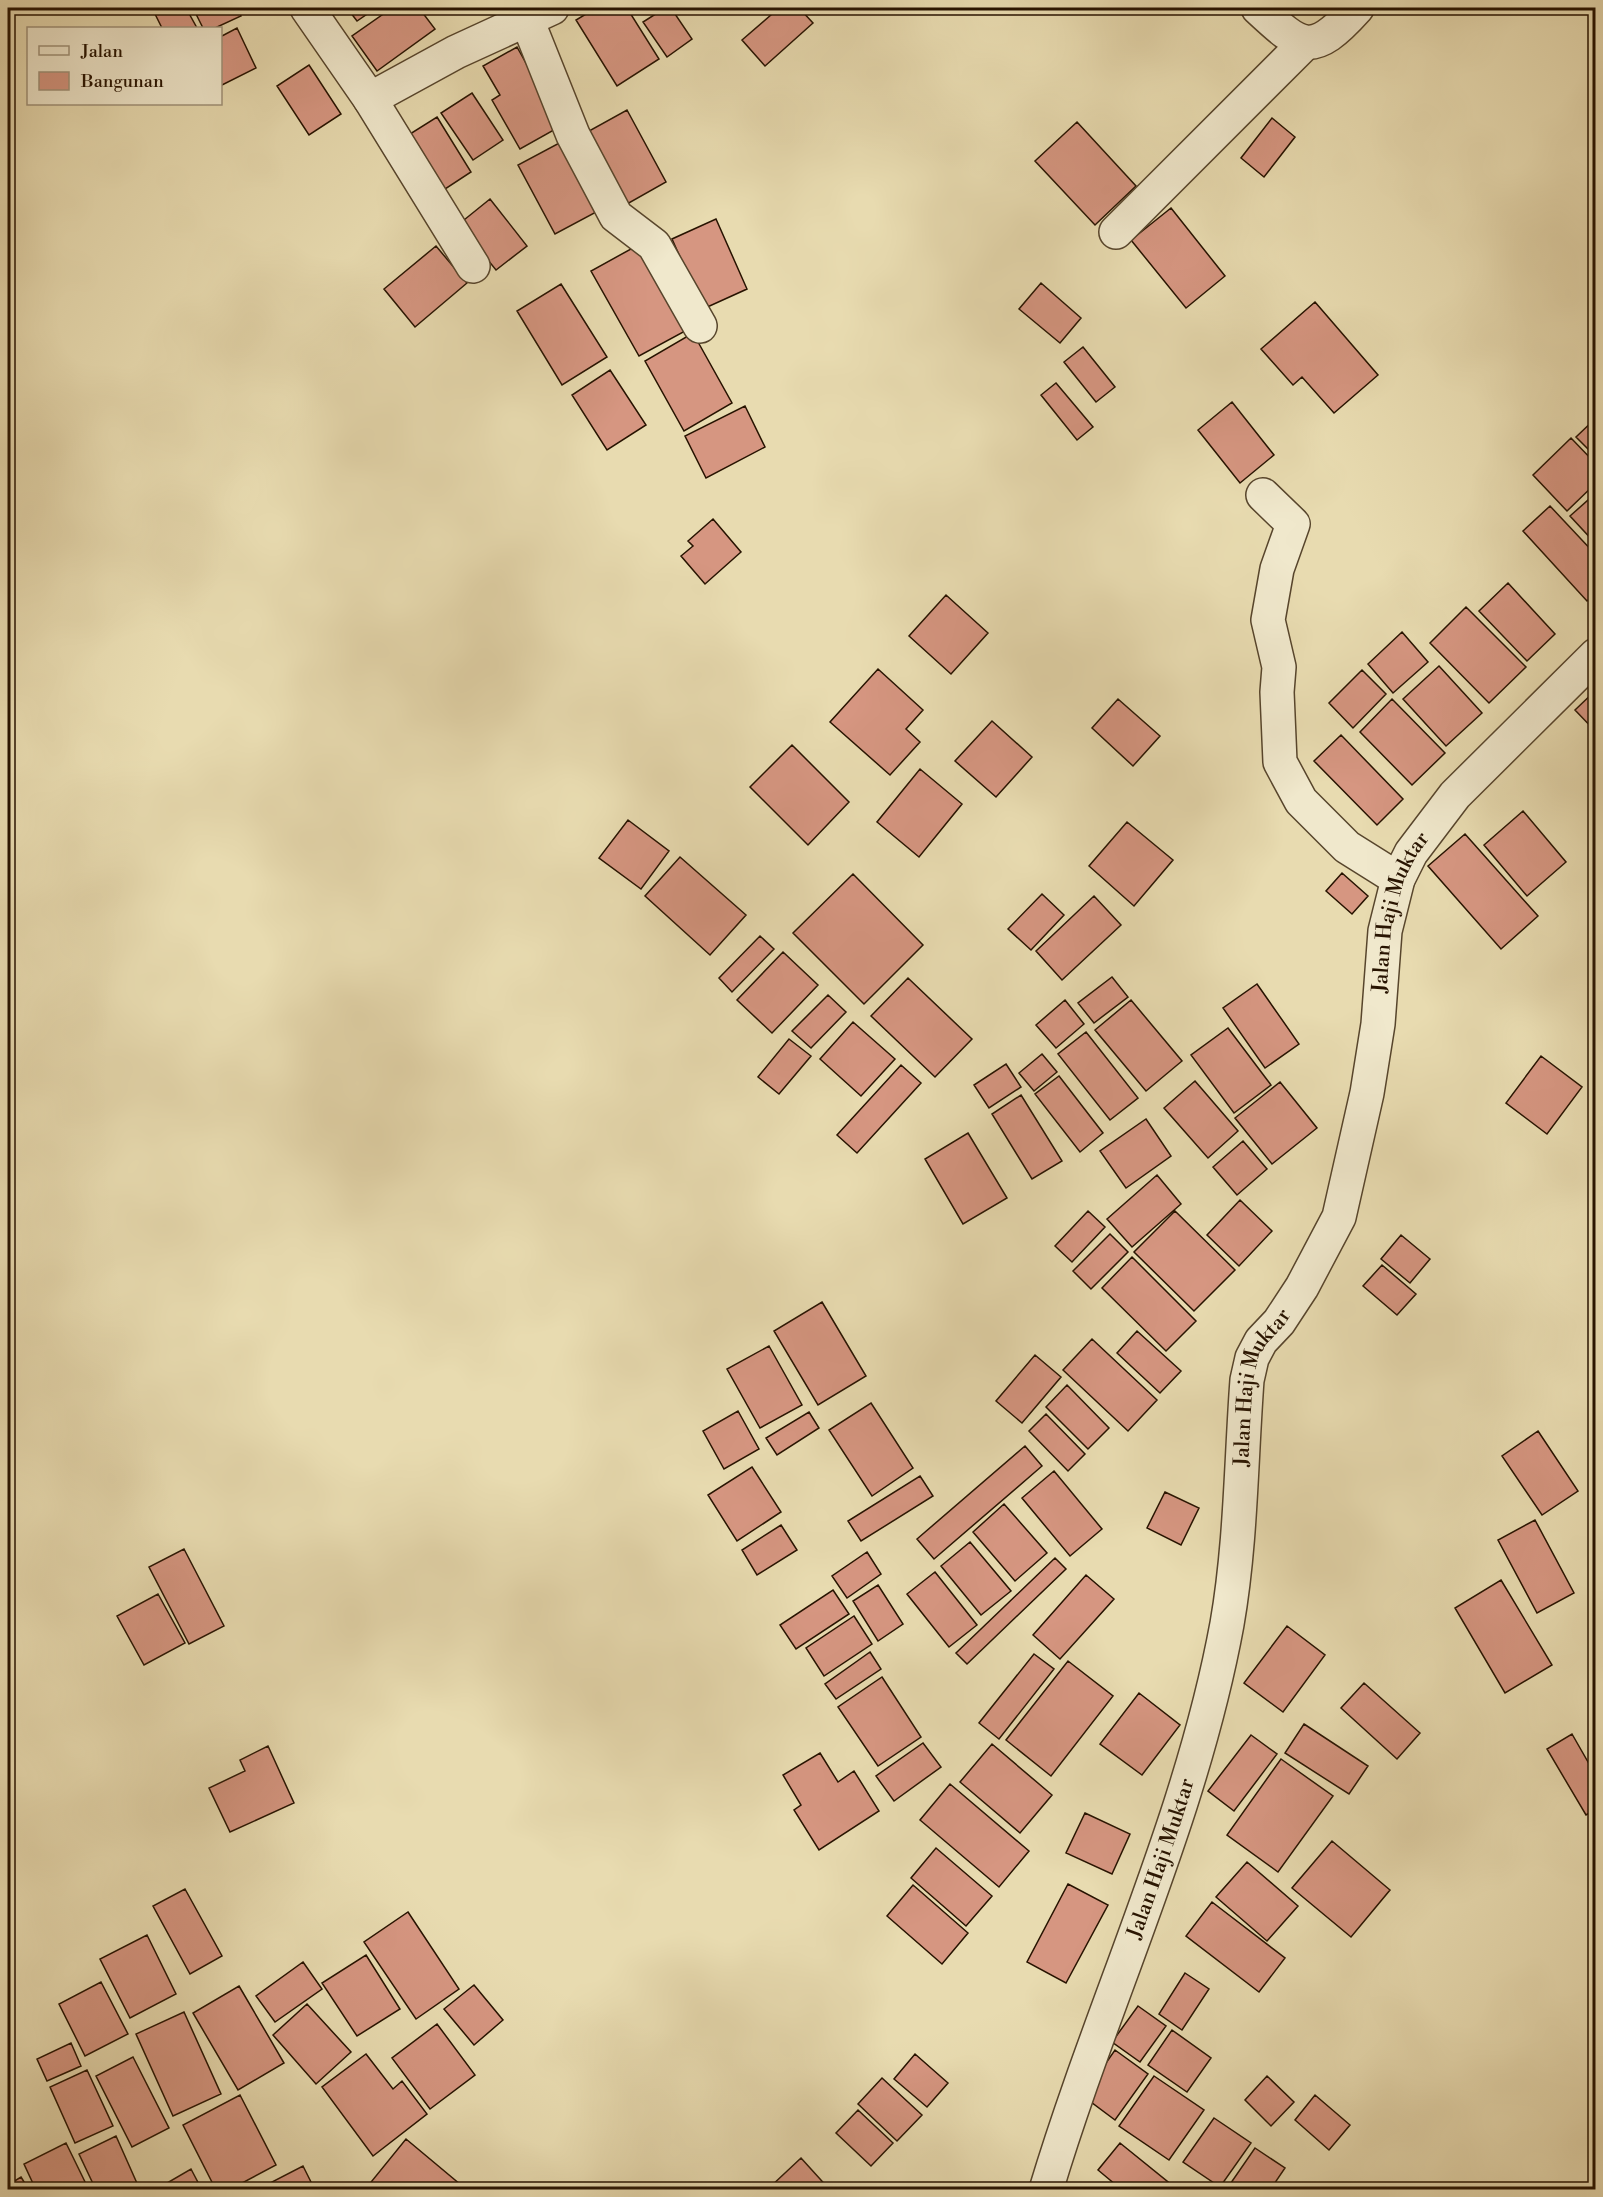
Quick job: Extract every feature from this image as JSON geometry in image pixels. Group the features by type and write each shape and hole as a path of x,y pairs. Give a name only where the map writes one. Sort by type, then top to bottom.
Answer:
{"street":[{"path":"307,8 370,99 473,266"},
{"path":"1258,8 1288,36 1304,44"},
{"path":"1116,232 1304,44 1320,40 1357,8"},
{"path":"370,99 456,52 540,14 573,135 616,216 654,245 700,326"},
{"path":"1263,495 1293,524 1277,569 1268,620 1280,668 1277,692 1280,762 1301,801 1347,847 1398,879"},
{"name":"Jalan Haji Muktar","path":"1046,2190 1084,2071 1154,1887 1199,1738 1227,1624 1235,1566 1247,1380 1252,1358 1261,1341 1279,1322 1302,1287 1339,1216 1367,1093 1378,1024 1386,931 1398,879 1411,853 1455,795 1596,655"}],"building":[{"path":"152,8 186,8 196,27 162,27"},
{"path":"193,8 237,8 241,16 217,27 202,27"},
{"path":"347,8 376,8 357,21"},
{"path":"392,8 419,8 435,29 377,71 352,36"},
{"path":"596,8 627,8 659,59 617,86 576,20"},
{"path":"665,8 671,8 692,39 667,57 643,22"},
{"path":"779,8 799,8 813,23 765,66 742,40"},
{"path":"237,28 256,68 222,85 222,36"},
{"path":"517,47 561,126 520,149 492,100 500,95 483,66"},
{"path":"309,65 341,114 309,135 277,86"},
{"path":"472,93 503,140 473,160 441,113"},
{"path":"627,110 666,182 620,208 580,136"},
{"path":"437,117 471,172 436,195 402,139"},
{"path":"1272,118 1295,137 1264,177 1241,158"},
{"path":"1077,122 1136,186 1095,225 1035,161"},
{"path":"563,141 600,210 555,234 518,165"},
{"path":"490,199 527,246 496,270 459,224"},
{"path":"1171,208 1225,276 1186,308 1131,240"},
{"path":"716,219 747,289 703,309 672,239"},
{"path":"640,244 687,330 639,356 591,271"},
{"path":"436,246 467,283 415,327 384,289"},
{"path":"1041,283 1081,318 1060,343 1019,309"},
{"path":"561,284 607,357 562,385 517,311"},
{"path":"1315,302 1378,375 1334,413 1302,377 1293,385 1261,349"},
{"path":"693,333 732,403 684,431 645,361"},
{"path":"1083,347 1115,387 1096,402 1064,362"},
{"path":"610,370 646,425 607,450 572,395"},
{"path":"1056,383 1093,427 1077,440 1041,395"},
{"path":"1232,402 1274,455 1240,483 1198,430"},
{"path":"745,406 765,447 706,478 685,436"},
{"path":"1596,418 1596,457 1576,437"},
{"path":"1571,438 1596,464 1596,483 1567,511 1533,475"},
{"path":"1596,493 1596,544 1570,516"},
{"path":"1550,506 1596,555 1596,593 1587,601 1523,531"},
{"path":"713,519 741,552 705,584 681,556 693,546 688,541"},
{"path":"1508,583 1555,634 1527,661 1479,611"},
{"path":"946,595 988,633 951,674 909,636"},
{"path":"1466,607 1526,667 1489,703 1430,643"},
{"path":"1402,632 1428,662 1393,693 1368,664"},
{"path":"1439,666 1482,713 1446,746 1403,699"},
{"path":"878,669 923,710 906,729 920,742 890,775 830,722"},
{"path":"1362,670 1386,694 1353,728 1329,703"},
{"path":"1596,690 1596,732 1575,710"},
{"path":"1118,699 1160,736 1133,766 1092,728"},
{"path":"1392,699 1445,753 1412,785 1360,732"},
{"path":"992,721 1032,757 996,797 955,761"},
{"path":"1341,735 1403,799 1377,825 1314,761"},
{"path":"792,745 849,802 808,845 750,787"},
{"path":"920,769 962,804 919,857 877,822"},
{"path":"1523,811 1566,862 1527,896 1484,845"},
{"path":"628,820 669,851 641,889 599,858"},
{"path":"1127,822 1173,860 1134,906 1089,866"},
{"path":"1465,834 1538,916 1501,949 1428,866"},
{"path":"680,857 746,915 710,955 645,896"},
{"path":"1342,873 1368,896 1352,914 1326,891"},
{"path":"853,874 923,945 864,1004 793,933"},
{"path":"1042,894 1064,915 1031,950 1008,929"},
{"path":"1094,896 1121,925 1062,980 1036,951"},
{"path":"760,936 774,949 732,992 719,978"},
{"path":"783,952 818,985 772,1033 737,1000"},
{"path":"1112,977 1128,997 1094,1023 1078,1003"},
{"path":"908,978 972,1039 935,1077 871,1016"},
{"path":"1257,984 1299,1044 1265,1068 1223,1008"},
{"path":"828,995 846,1012 811,1048 792,1031"},
{"path":"1065,1000 1084,1024 1056,1048 1036,1025"},
{"path":"1131,1000 1182,1061 1146,1091 1095,1030"},
{"path":"853,1022 895,1059 861,1096 820,1059"},
{"path":"1228,1028 1271,1085 1234,1113 1191,1055"},
{"path":"1086,1032 1138,1098 1110,1120 1058,1054"},
{"path":"789,1039 811,1056 779,1094 758,1077"},
{"path":"1042,1054 1057,1072 1034,1091 1019,1073"},
{"path":"1541,1056 1582,1087 1547,1134 1506,1103"},
{"path":"1006,1064 1021,1087 989,1108 974,1085"},
{"path":"901,1065 921,1083 857,1153 837,1135"},
{"path":"1059,1076 1103,1133 1080,1152 1035,1094"},
{"path":"1195,1081 1238,1131 1208,1158 1164,1108"},
{"path":"1280,1082 1317,1128 1272,1164 1235,1118"},
{"path":"1021,1095 1062,1161 1032,1179 992,1114"},
{"path":"1146,1119 1171,1156 1126,1188 1100,1151"},
{"path":"968,1133 1007,1198 963,1224 925,1159"},
{"path":"1243,1141 1267,1169 1237,1195 1213,1167"},
{"path":"1157,1175 1181,1204 1132,1247 1107,1219"},
{"path":"1240,1200 1272,1231 1239,1266 1207,1235"},
{"path":"1088,1211 1105,1227 1072,1262 1055,1246"},
{"path":"1175,1211 1235,1270 1194,1311 1134,1252"},
{"path":"1110,1234 1128,1252 1091,1289 1073,1271"},
{"path":"1401,1235 1430,1259 1410,1283 1381,1259"},
{"path":"1132,1257 1196,1321 1166,1351 1102,1288"},
{"path":"1382,1265 1416,1294 1397,1315 1363,1286"},
{"path":"822,1302 866,1376 818,1405 774,1331"},
{"path":"1137,1331 1181,1371 1160,1393 1117,1353"},
{"path":"1092,1339 1157,1400 1128,1431 1063,1370"},
{"path":"769,1346 802,1405 760,1428 727,1369"},
{"path":"1035,1355 1061,1377 1022,1423 996,1401"},
{"path":"1067,1385 1109,1428 1088,1449 1046,1407"},
{"path":"871,1403 913,1468 872,1496 829,1430"},
{"path":"738,1411 759,1449 724,1469 703,1431"},
{"path":"809,1412 819,1428 777,1455 766,1438"},
{"path":"1046,1414 1085,1454 1068,1471 1029,1431"},
{"path":"1538,1431 1578,1491 1542,1515 1502,1456"},
{"path":"1025,1446 1042,1466 934,1559 917,1539"},
{"path":"752,1467 781,1512 737,1541 708,1495"},
{"path":"1054,1471 1102,1529 1070,1556 1022,1498"},
{"path":"920,1476 933,1496 861,1541 848,1521"},
{"path":"1165,1492 1199,1508 1181,1545 1147,1528"},
{"path":"1004,1504 1047,1553 1015,1581 973,1532"},
{"path":"1535,1520 1574,1593 1537,1613 1498,1540"},
{"path":"781,1525 797,1550 757,1575 742,1550"},
{"path":"970,1542 1011,1591 981,1615 941,1566"},
{"path":"184,1549 224,1626 189,1644 149,1567"},
{"path":"867,1552 881,1574 847,1598 832,1576"},
{"path":"1055,1558 1066,1569 967,1664 956,1653"},
{"path":"935,1572 977,1625 949,1647 907,1594"},
{"path":"1086,1575 1114,1599 1060,1659 1033,1635"},
{"path":"1501,1580 1552,1665 1505,1693 1455,1608"},
{"path":"878,1585 903,1624 878,1641 853,1601"},
{"path":"833,1590 849,1614 796,1649 780,1625"},
{"path":"158,1594 185,1643 144,1665 117,1616"},
{"path":"854,1616 872,1644 824,1676 806,1648"},
{"path":"1287,1626 1325,1655 1283,1712 1244,1683"},
{"path":"870,1652 881,1669 836,1699 825,1684"},
{"path":"1034,1654 1054,1669 999,1739 979,1723"},
{"path":"1068,1661 1113,1696 1051,1776 1006,1740"},
{"path":"882,1677 921,1737 878,1766 838,1707"},
{"path":"1364,1683 1420,1733 1397,1759 1341,1708"},
{"path":"1139,1693 1180,1725 1142,1775 1100,1744"},
{"path":"1304,1724 1368,1766 1349,1794 1285,1753"},
{"path":"1572,1734 1596,1776 1596,1809 1586,1815 1547,1749"},
{"path":"1251,1735 1277,1754 1234,1811 1208,1791"},
{"path":"923,1743 941,1767 894,1801 876,1776"},
{"path":"992,1744 1052,1795 1020,1833 960,1782"},
{"path":"268,1746 294,1803 230,1832 209,1788 245,1771 240,1760"},
{"path":"820,1753 838,1782 854,1771 879,1811 819,1850 794,1810 801,1805 783,1775"},
{"path":"1281,1759 1333,1796 1278,1872 1227,1835"},
{"path":"950,1784 1029,1851 999,1887 920,1820"},
{"path":"1085,1813 1130,1834 1112,1874 1066,1853"},
{"path":"1332,1841 1390,1890 1351,1937 1292,1888"},
{"path":"936,1848 992,1896 966,1926 911,1878"},
{"path":"1247,1862 1298,1906 1267,1941 1216,1897"},
{"path":"1068,1884 1108,1905 1066,1983 1027,1962"},
{"path":"913,1885 968,1933 942,1964 887,1916"},
{"path":"185,1889 222,1956 190,1974 153,1906"},
{"path":"1212,1902 1285,1958 1259,1992 1186,1936"},
{"path":"408,1912 459,1989 416,2019 364,1942"},
{"path":"147,1935 176,1994 130,2018 100,1959"},
{"path":"366,1955 400,2009 357,2036 322,1983"},
{"path":"303,1962 322,1989 275,2022 256,1996"},
{"path":"1185,1973 1209,1989 1182,2030 1159,2014"},
{"path":"101,1982 128,2034 85,2056 59,2004"},
{"path":"474,1985 503,2020 474,2045 444,2009"},
{"path":"239,1986 284,2063 238,2090 193,2013"},
{"path":"307,2004 351,2052 316,2084 273,2035"},
{"path":"1138,2006 1166,2026 1140,2062 1112,2042"},
{"path":"184,2012 221,2094 173,2116 136,2034"},
{"path":"437,2024 475,2075 430,2109 392,2058"},
{"path":"1172,2030 1211,2058 1187,2092 1148,2065"},
{"path":"71,2043 81,2066 47,2081 37,2059"},
{"path":"1115,2050 1148,2074 1115,2120 1083,2096"},
{"path":"366,2054 393,2089 402,2081 427,2114 373,2156 322,2087"},
{"path":"915,2054 948,2083 927,2107 894,2079"},
{"path":"133,2057 169,2128 132,2147 96,2076"},
{"path":"87,2070 113,2126 75,2143 50,2087"},
{"path":"1154,2076 1204,2110 1169,2160 1119,2126"},
{"path":"1267,2076 1294,2102 1271,2126 1245,2100"},
{"path":"882,2078 922,2115 897,2141 858,2104"},
{"path":"240,2095 276,2165 229,2190 216,2190 183,2125"},
{"path":"1315,2095 1350,2125 1329,2150 1295,2120"},
{"path":"858,2110 893,2143 871,2166 836,2133"},
{"path":"1214,2118 1251,2143 1220,2187 1183,2162"},
{"path":"116,2136 140,2190 96,2190 79,2154"},
{"path":"406,2139 467,2190 371,2190 367,2187"},
{"path":"66,2143 89,2190 36,2190 24,2164"},
{"path":"1120,2143 1173,2186 1170,2190 1122,2190 1098,2170"},
{"path":"1255,2148 1285,2168 1270,2190 1226,2190"},
{"path":"801,2158 830,2190 771,2190 769,2188"},
{"path":"303,2166 315,2190 271,2190 268,2184"},
{"path":"191,2169 202,2190 155,2190"},
{"path":"21,2177 29,2190 8,2190 8,2185"}]}
